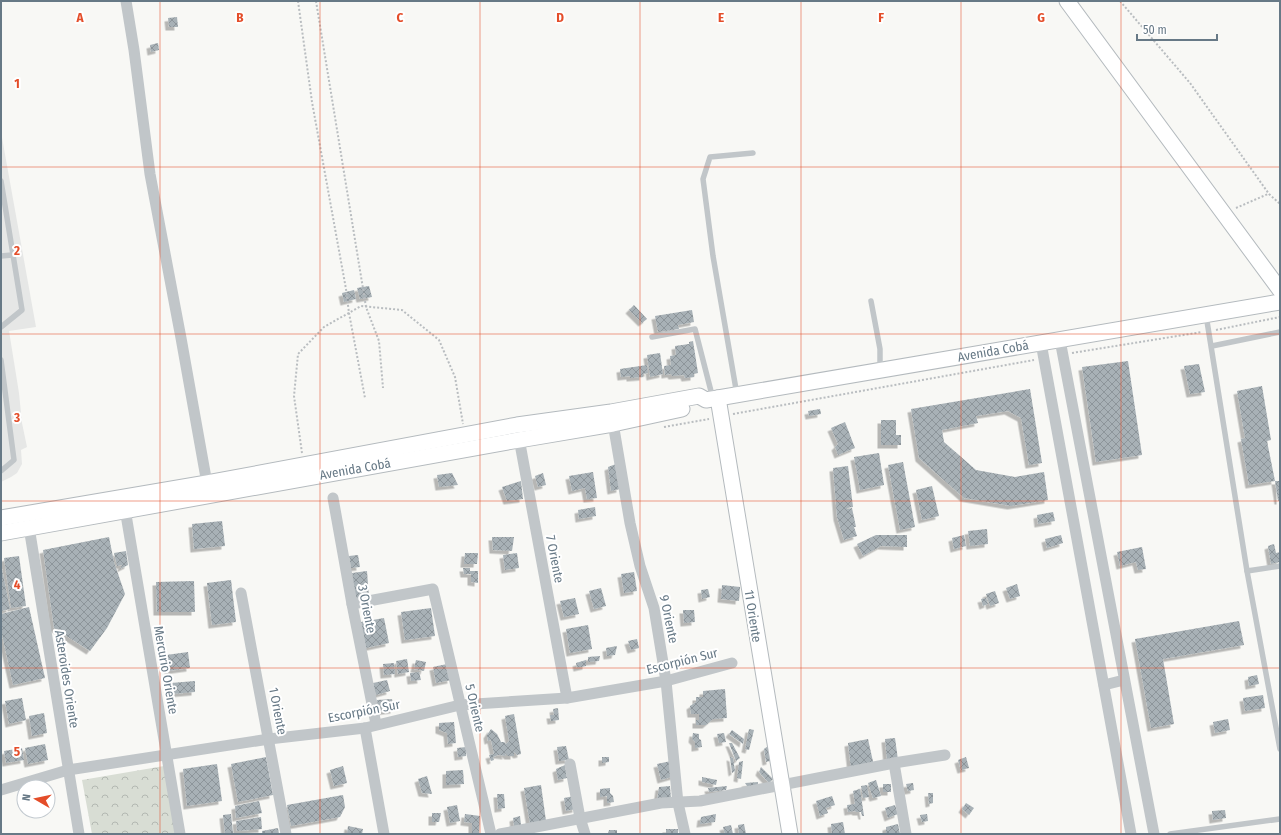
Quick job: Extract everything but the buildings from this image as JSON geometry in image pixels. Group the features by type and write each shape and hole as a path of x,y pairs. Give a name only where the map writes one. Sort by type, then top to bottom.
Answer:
{"main road":[{"path":"1066,1 1280,290"},
{"name":"Avenida Cobá","path":"1,532 28,521 518,432 612,418 699,396 712,399 737,395 1280,302"},
{"path":"1264,305 1280,307"},
{"name":"11 Oriente","path":"712,399 790,834"},
{"name":"Avenida Cobá","path":"207,489 304,464 465,435 518,432"},
{"name":"Avenida Cobá","path":"1,518 28,521"}],"street":[{"path":"126,1 150,174 181,338 207,489"},
{"path":"1060,340 1154,834"},
{"path":"1041,343 1131,834"},
{"name":"9 Oriente","path":"612,418 630,523 640,566 654,608 666,681 678,803 685,834"},
{"name":"7 Oriente","path":"518,432 567,698"},
{"name":"3 Oriente","path":"333,498 376,724"},
{"name":"Mercurio Oriente","path":"124,504 180,834"},
{"name":"Asteroides Oriente","path":"28,521 79,834"},
{"name":"5 Oriente","path":"352,604 433,589 491,834"},
{"name":"1 Oriente","path":"241,593 286,834"},
{"name":"Escorpión Sur","path":"1,790 68,770 269,739 365,728 376,724 460,705 567,698 666,681 732,662"},
{"path":"1104,685 1124,680"},
{"path":"365,728 384,834"},
{"path":"500,834 661,803 700,801 894,763 945,755"},
{"path":"894,763 906,834"},
{"path":"570,764 580,818 585,834"}],"lane":[{"path":"737,395 717,279 703,179 710,158 753,153"},
{"path":"1,181 22,310 1,327"},
{"path":"1,256 12,255"},
{"path":"871,301 880,349 880,371"},
{"path":"1206,315 1247,571 1280,749"},
{"path":"652,337 696,328 712,399"},
{"path":"1212,346 1280,332"},
{"path":"1,360 4,400 14,460 1,471"},
{"path":"1247,571 1280,566"},
{"path":"1170,834 1280,818"}],"path":[{"path":"298,1 312,102 365,398"},
{"path":"316,1 366,307 379,341 383,388"},
{"path":"1120,1 1190,83 1269,194 1280,204"},
{"path":"1224,214 1269,194"},
{"path":"304,464 294,396 298,354 324,327 361,306 402,310 439,340 454,377 465,435"}],"shaded area":[{"path":"1,132 36,327 9,331 19,393 22,423 27,447 21,450 22,464 17,473 1,482"}],"green space":[{"path":"164,766 176,834 92,834 82,780"}]}
